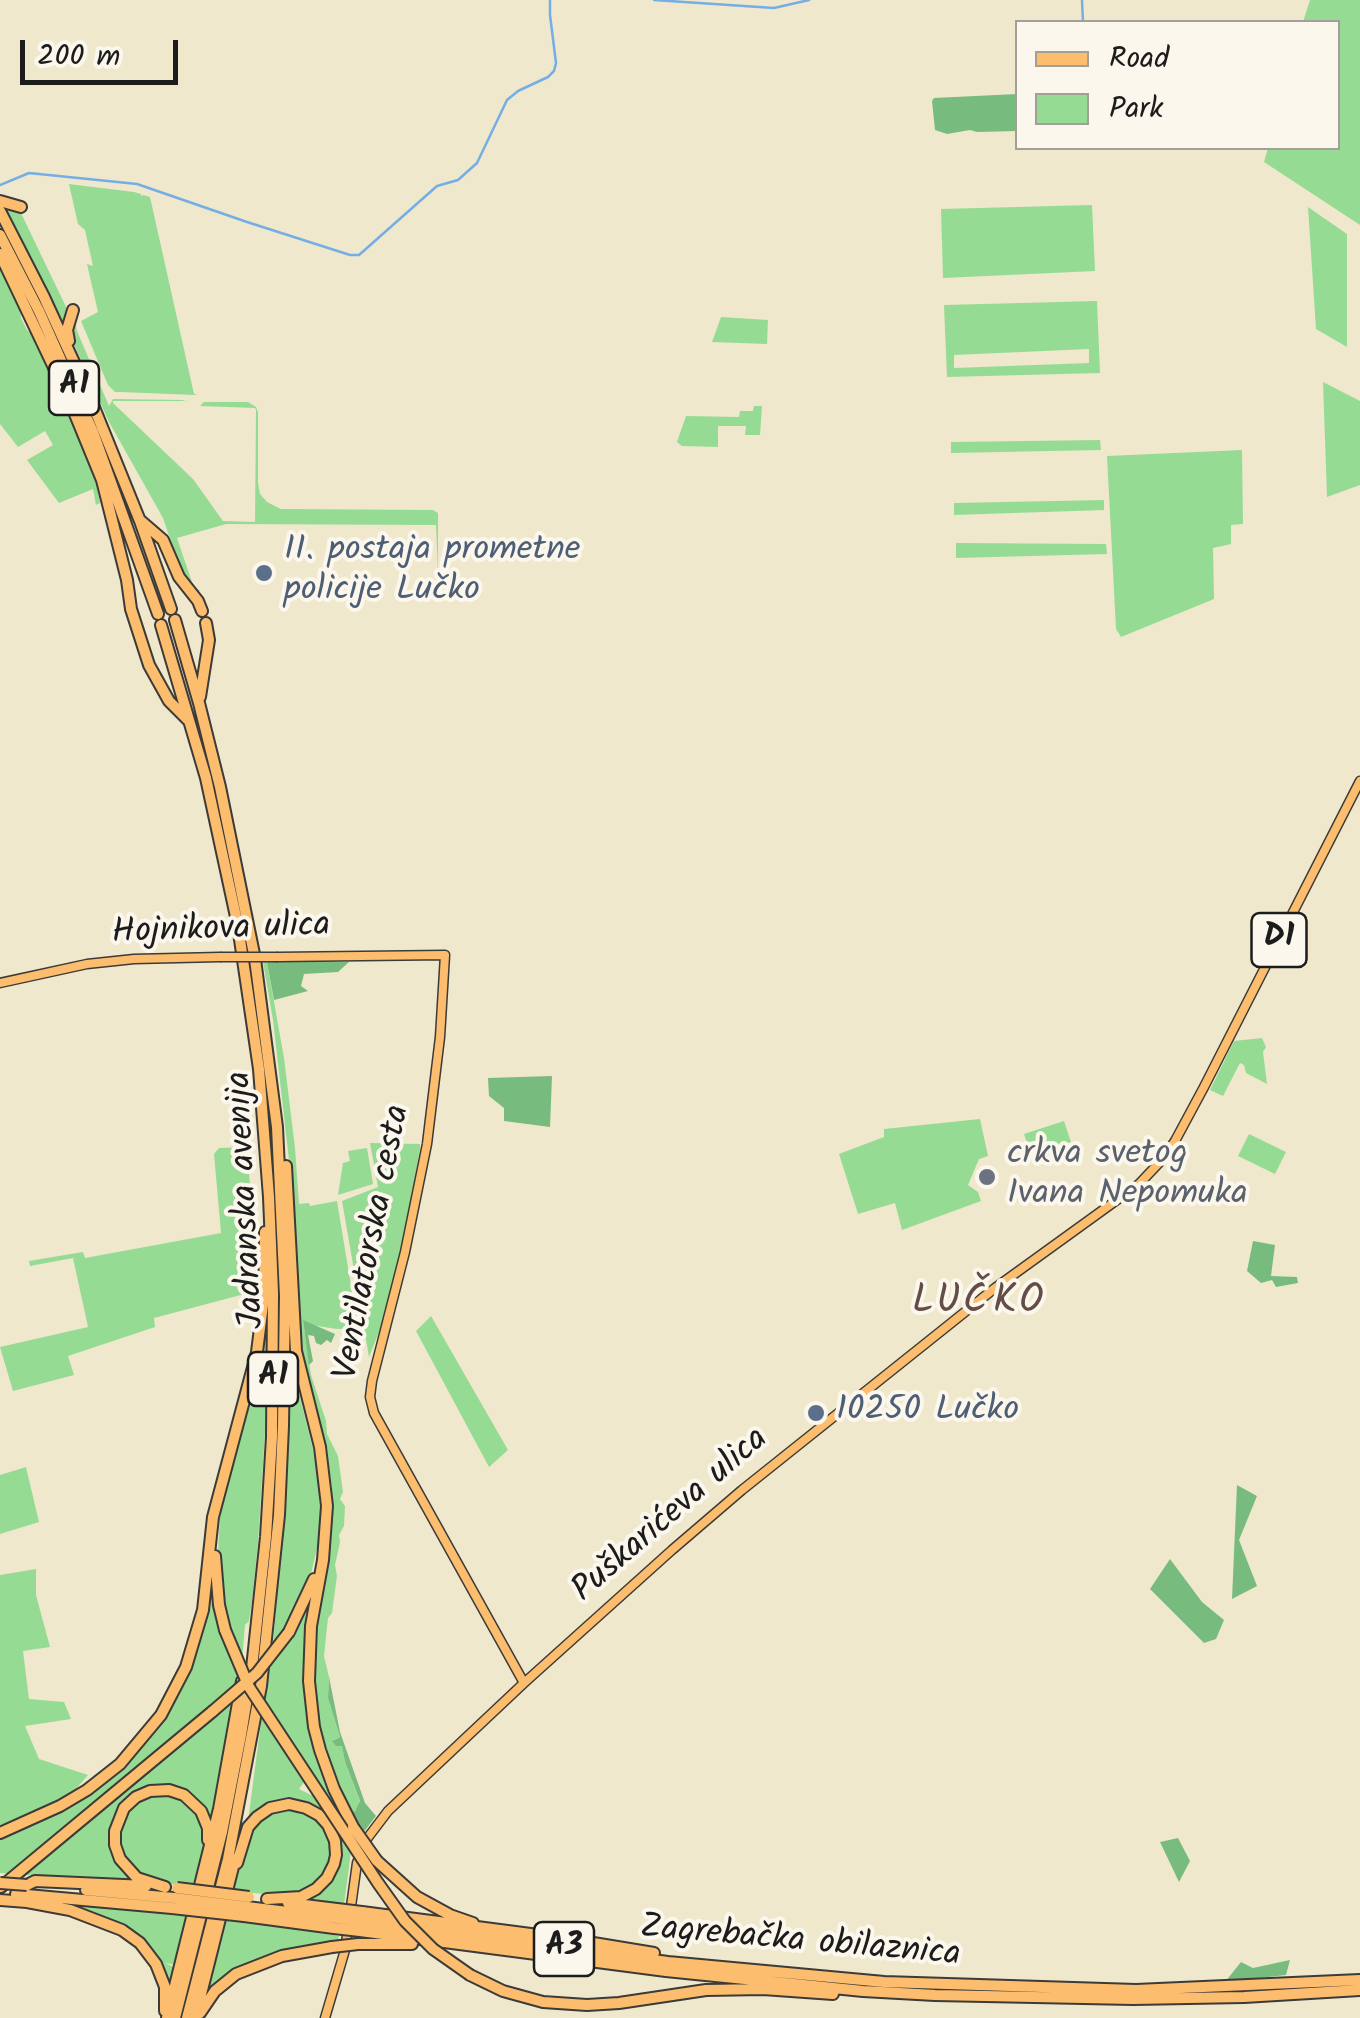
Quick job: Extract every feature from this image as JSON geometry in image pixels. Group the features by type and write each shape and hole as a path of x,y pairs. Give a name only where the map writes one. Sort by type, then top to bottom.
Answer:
{"highway":[{"path":"0,202 20,207"},
{"name":"A1","path":"0,212 72,357 140,521"},
{"name":"Jadranska avenija","path":"0,235 93,432 159,619 211,800 242,953 258,1069 274,1293 264,1601"},
{"path":"0,254 68,397 102,480 149,665 169,701 189,721"},
{"path":"72,357 67,330 73,310"},
{"path":"140,521 163,540 178,577 198,601 204,617 209,640 199,704"},
{"name":"Jadranska avenija","path":"140,521 199,704 250,928 273,1091 283,1249 279,1515 187,2018"},
{"path":"273,1091 284,1136 296,1351 326,1483 326,1527 311,1626 308,1681 320,1750 334,1789 377,1861 433,1907 508,1931"},
{"path":"0,1833 88,1790 120,1764 161,1715 186,1667 206,1589 213,1517 257,1352 264,1296 266,1156"},
{"path":"217,1505 216,1586 238,1665 386,1896 433,1948 503,1991 543,2002 620,2003 706,1990 763,1989 850,1996 864,1990"},
{"path":"3,1893 257,1673 289,1632 312,1586 326,1527"},
{"path":"228,1888 262,1710 272,1621 264,1601"},
{"path":"197,1905 226,1776 251,1626 264,1601"},
{"path":"165,2018 194,1971 228,1888 233,1879 243,1840 257,1816 277,1805 306,1808 328,1825 335,1842 334,1864 327,1878 310,1893 267,1899 247,1907 172,1895 137,1878 116,1852 116,1823 124,1808 142,1794 159,1790 184,1795 201,1811 208,1828 197,1894 197,1905 194,1971 196,2018"},
{"name":"Zagrebačka obilaznica","path":"3,1893 27,1885 172,1895 559,1948 768,1972 952,1986 1117,1990 1360,1980"},
{"path":"3,1893 94,1918 140,1942 157,1966 165,1988 165,2018"},
{"name":"Zagrebačka obilaznica","path":"3,1893 172,1895"},
{"path":"267,1899 361,1922 508,1931 743,1964 768,1972"},
{"name":"Zagrebačka obilaznica","path":"361,1922 474,1946 666,1972 864,1990 979,1997 1133,1999 1360,1990"},
{"path":"196,2018 224,1982 236,1974 261,1962 306,1950 358,1944 464,1950 474,1946"},
{"name":"Jadranska avenija","path":"175,2018 194,1971"}],"main road":[{"name":"Puškarićeva ulica","path":"325,2018 344,1950 357,1863 372,1831 408,1791 742,1490 995,1288 1139,1184 1159,1163 1204,1087 1360,781"},
{"name":"Ventilatorska cesta","path":"445,955 427,1144 370,1397 390,1444 524,1683"},
{"name":"Hojnikova ulica","path":"0,983 87,964 134,959 445,955"}],"green space":[{"path":"1310,0 1360,0 1360,225 1264,162 1267,150 1340,150 1340,20 1304,20"},
{"path":"1015,94 1015,131 947,134 935,130 934,98"},
{"path":"69,184 150,197 197,394 195,395 115,392 108,385 81,321 98,312 87,264 93,266 85,230 78,224"},
{"path":"1092,205 1095,271 943,278 941,209"},
{"path":"1308,207 1347,234 1347,347 1316,329"},
{"path":"5,208 20,211 69,313 63,326"},
{"path":"0,269 27,330 37,339 94,472 100,503 96,505 93,489 59,503 27,460 53,445 45,431 18,447 0,424"},
{"path":"1097,301 1100,373 947,377 944,305","holes":["1089,349 1089,363 954,368 954,355"]},
{"path":"721,317 768,320 767,344 712,342"},
{"path":"74,318 109,406 113,399 185,401 113,403 193,479 223,521 255,522 256,410 200,406 204,402 248,402 256,407 258,412 258,483 267,502 281,509 433,510 438,513 438,573 436,525 226,524 177,538 193,585 200,591 196,591 182,574 163,518 109,422 73,342"},
{"path":"1323,382 1360,401 1360,485 1327,497"},
{"path":"754,406 762,406 760,435 745,435 746,426 718,426 718,447 682,446 677,442 686,416 739,417 740,411 753,411"},
{"path":"1100,440 1101,450 951,453 951,442"},
{"path":"1242,450 1243,524 1231,525 1231,544 1213,548 1214,599 1121,637 1116,629 1107,456"},
{"path":"1104,500 1104,510 954,515 954,503"},
{"path":"956,543 1106,544 1107,554 956,558"},
{"path":"210,769 251,965 277,1207 279,1402 266,1592 278,1337 272,1165 240,913"},
{"path":"263,962 267,962 284,1058 299,1204 337,1201 358,1328 337,1329 303,1321 311,1375 327,1434 338,1456 343,1492 340,1499 345,1506 324,1656 328,1698 340,1737 333,1740 342,1745 360,1802 350,1814 329,1767 313,1692 313,1644 332,1526 332,1489 327,1450 307,1390 297,1339 289,1160"},
{"path":"267,962 349,962 338,972 304,974 301,986 308,991 274,1000"},
{"path":"1262,1038 1266,1047 1263,1052 1267,1084 1246,1073 1240,1063 1223,1096 1210,1090 1234,1041"},
{"path":"552,1076 550,1127 504,1121 504,1108 489,1096 488,1078"},
{"path":"980,1119 988,1156 979,1159 968,1185 978,1192 981,1201 902,1230 895,1203 858,1214 839,1154 884,1137 884,1129"},
{"path":"1064,1121 1071,1142 1031,1155 1024,1134"},
{"path":"1249,1134 1286,1152 1275,1174 1238,1156"},
{"path":"370,1143 420,1144 420,1149 401,1253 369,1357 342,1201 378,1187"},
{"path":"247,1147 255,1251 252,1292 154,1318 155,1327 68,1356 74,1375 13,1391 0,1347 88,1327 73,1258 30,1266 29,1261 83,1252 85,1258 221,1233 214,1154 219,1148"},
{"path":"367,1148 373,1184 338,1195 343,1163 350,1161 348,1151"},
{"path":"1253,1241 1275,1245 1271,1276 1297,1277 1298,1283 1276,1287 1272,1280 1261,1283 1247,1271"},
{"path":"431,1316 508,1450 489,1467 416,1331"},
{"path":"303,1320 335,1334 331,1343 327,1340 321,1345 308,1335 313,1361 309,1365"},
{"path":"267,1330 258,1543 242,1661 221,1596 220,1516"},
{"path":"291,1362 317,1465 321,1521 310,1578 273,1645 286,1486"},
{"path":"26,1467 39,1522 0,1534 0,1475"},
{"path":"1237,1485 1257,1496 1239,1540 1257,1586 1232,1599"},
{"path":"1170,1559 1202,1602 1224,1620 1216,1639 1204,1643 1150,1589"},
{"path":"36,1569 36,1595 50,1647 23,1651 29,1699 64,1702 71,1719 25,1726 39,1759 88,1775 54,1804 0,1825 0,1575"},
{"path":"211,1574 221,1629 240,1682 13,1874 0,1873 0,1836 93,1789 173,1700"},
{"path":"311,1598 304,1668 310,1722 356,1842 264,1703 270,1665 294,1633"},
{"path":"329,1677 340,1732 365,1803 376,1816 363,1833 350,1814 360,1801 342,1746 332,1741 340,1737 328,1698"},
{"path":"238,1697 211,1823 168,1788 119,1809 114,1820 111,1833 135,1881 22,1875"},
{"path":"262,1715 305,1781 299,1789 313,1794 351,1851 344,1905 301,1899 325,1884 338,1840 301,1803 248,1821"},
{"path":"171,1793 198,1812 205,1833 196,1887 144,1878 128,1866 117,1842 123,1814 143,1797"},
{"path":"292,1807 312,1813 329,1833 332,1853 325,1876 305,1892 287,1896 231,1891 245,1839 263,1815"},
{"path":"1178,1838 1190,1861 1179,1882 1160,1842"},
{"path":"49,1902 189,1916 175,1965 165,1963 174,1967 168,1992 162,1963 146,1945"},
{"path":"224,1920 339,1936 338,1941 250,1962 221,1979 205,1996"},
{"path":"1290,1960 1286,1975 1225,1982 1241,1962 1253,1968"}],"waterway":[{"path":"0,185 29,173 137,184 359,255 437,186 458,180 477,163 507,100 554,71 550,0"},
{"path":"654,0 774,8 809,0"},
{"path":"1082,0 1083,20"}],"place":[{"name":"II. postaja prometne policije Lučko","path":"264,573"},
{"name":"crkva svetog Ivana Nepomuka","path":"987,1177"},
{"name":"10250 Lučko","path":"816,1413"}],"district":[{"name":"LUČKO","path":"979,1305"}]}
